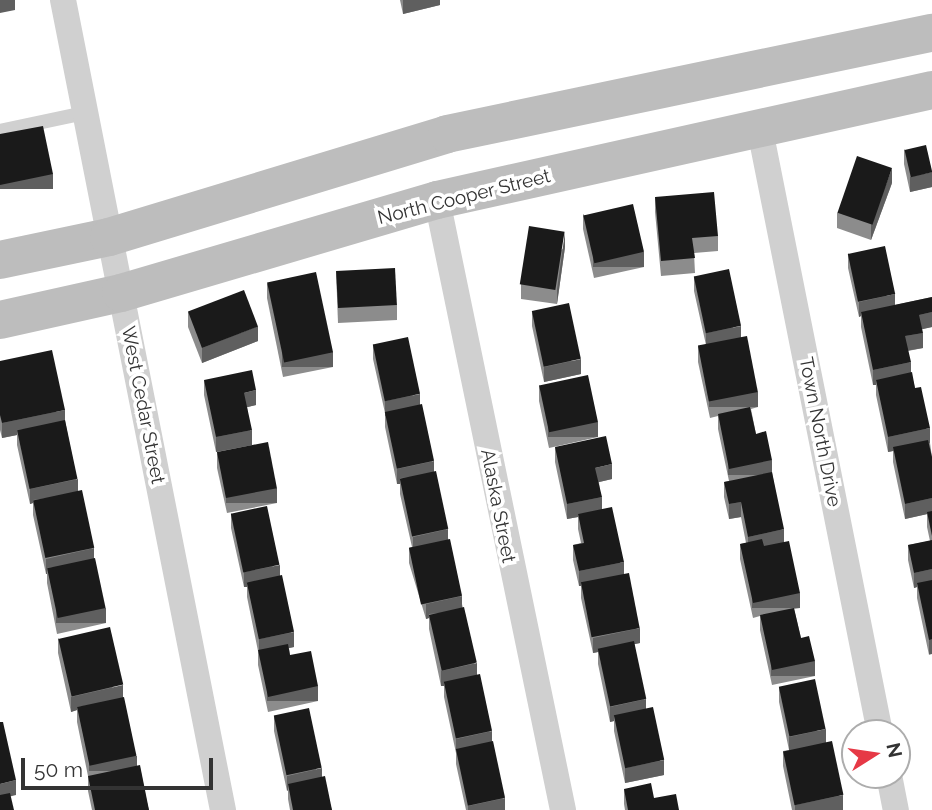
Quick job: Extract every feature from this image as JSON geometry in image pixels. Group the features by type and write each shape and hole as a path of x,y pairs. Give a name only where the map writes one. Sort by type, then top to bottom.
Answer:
{"main road":[{"path":"0,260 109,237 447,134 932,33"},
{"name":"North Cooper Street","path":"0,320 121,293 437,200 760,130 932,89"}],"street":[{"name":"West Cedar Street","path":"63,0 223,810"},
{"name":"Town North Drive","path":"760,130 877,719"},
{"name":"Alaska Street","path":"437,200 563,810"},
{"path":"892,789 896,810"}],"lane":[{"path":"0,131 85,113"}],"building":[{"path":"43,126 53,174 0,185 0,134"},
{"path":"926,145 932,172 911,177 905,150"},
{"path":"857,156 892,168 872,225 837,213"},
{"path":"714,192 718,236 692,238 695,258 661,261 655,197"},
{"path":"633,204 644,252 594,263 583,215"},
{"path":"529,226 565,232 555,290 520,284"},
{"path":"885,246 895,294 858,302 848,254"},
{"path":"395,268 397,305 338,308 336,271"},
{"path":"729,269 741,326 706,333 694,276"},
{"path":"316,272 333,352 284,363 267,282"},
{"path":"244,290 258,326 202,348 188,312"},
{"path":"932,297 932,312 919,315 923,333 905,336 911,362 873,370 861,312"},
{"path":"569,303 581,359 544,367 532,311"},
{"path":"747,336 758,392 709,401 698,346"},
{"path":"408,337 420,394 385,401 373,344"},
{"path":"52,350 65,410 2,423 0,361"},
{"path":"252,370 256,390 244,393 252,430 216,437 204,380"},
{"path":"912,372 915,388 921,387 930,428 888,437 876,380"},
{"path":"588,375 598,422 549,432 539,385"},
{"path":"422,404 434,461 397,469 385,412"},
{"path":"750,407 756,434 766,431 772,460 729,469 718,414"},
{"path":"65,420 77,479 30,489 17,430"},
{"path":"606,436 612,464 595,468 602,497 567,504 555,447"},
{"path":"928,440 932,457 932,498 905,504 893,447"},
{"path":"268,442 277,488 226,498 217,452"},
{"path":"436,471 448,529 412,536 400,479"},
{"path":"772,472 784,529 748,537 741,502 729,504 724,482"},
{"path":"82,490 94,548 45,558 33,500"},
{"path":"267,506 279,565 243,572 231,514"},
{"path":"612,507 624,562 579,571 573,545 584,543 578,514"},
{"path":"932,511 932,536 927,512"},
{"path":"450,539 462,596 421,604 409,548"},
{"path":"762,539 764,546 789,541 800,593 753,603 740,544"},
{"path":"932,540 932,569 914,573 908,545"},
{"path":"95,558 106,608 58,618 47,568"},
{"path":"629,573 640,628 592,637 581,582"},
{"path":"282,575 294,632 259,639 247,582"},
{"path":"932,580 932,639 929,640 917,583"},
{"path":"464,607 477,663 442,671 429,615"},
{"path":"794,608 801,638 809,636 815,661 772,670 760,615"},
{"path":"110,627 123,684 72,696 58,639"},
{"path":"634,641 646,699 610,706 598,649"},
{"path":"288,644 290,655 311,651 318,686 268,697 258,650"},
{"path":"480,674 492,731 456,738 444,682"},
{"path":"815,679 826,729 789,737 779,687"},
{"path":"124,697 136,756 90,766 77,707"},
{"path":"653,707 664,760 625,768 614,715"},
{"path":"309,708 322,768 286,775 274,715"},
{"path":"0,722 3,722 16,780 0,784"},
{"path":"493,741 505,798 468,806 456,749"},
{"path":"832,741 843,795 795,805 783,751"},
{"path":"140,765 149,810 95,810 88,776"},
{"path":"325,776 332,810 293,810 288,784"},
{"path":"651,783 654,798 676,794 679,810 628,810 624,789"},
{"path":"10,793 14,810 0,810 0,795"}]}
